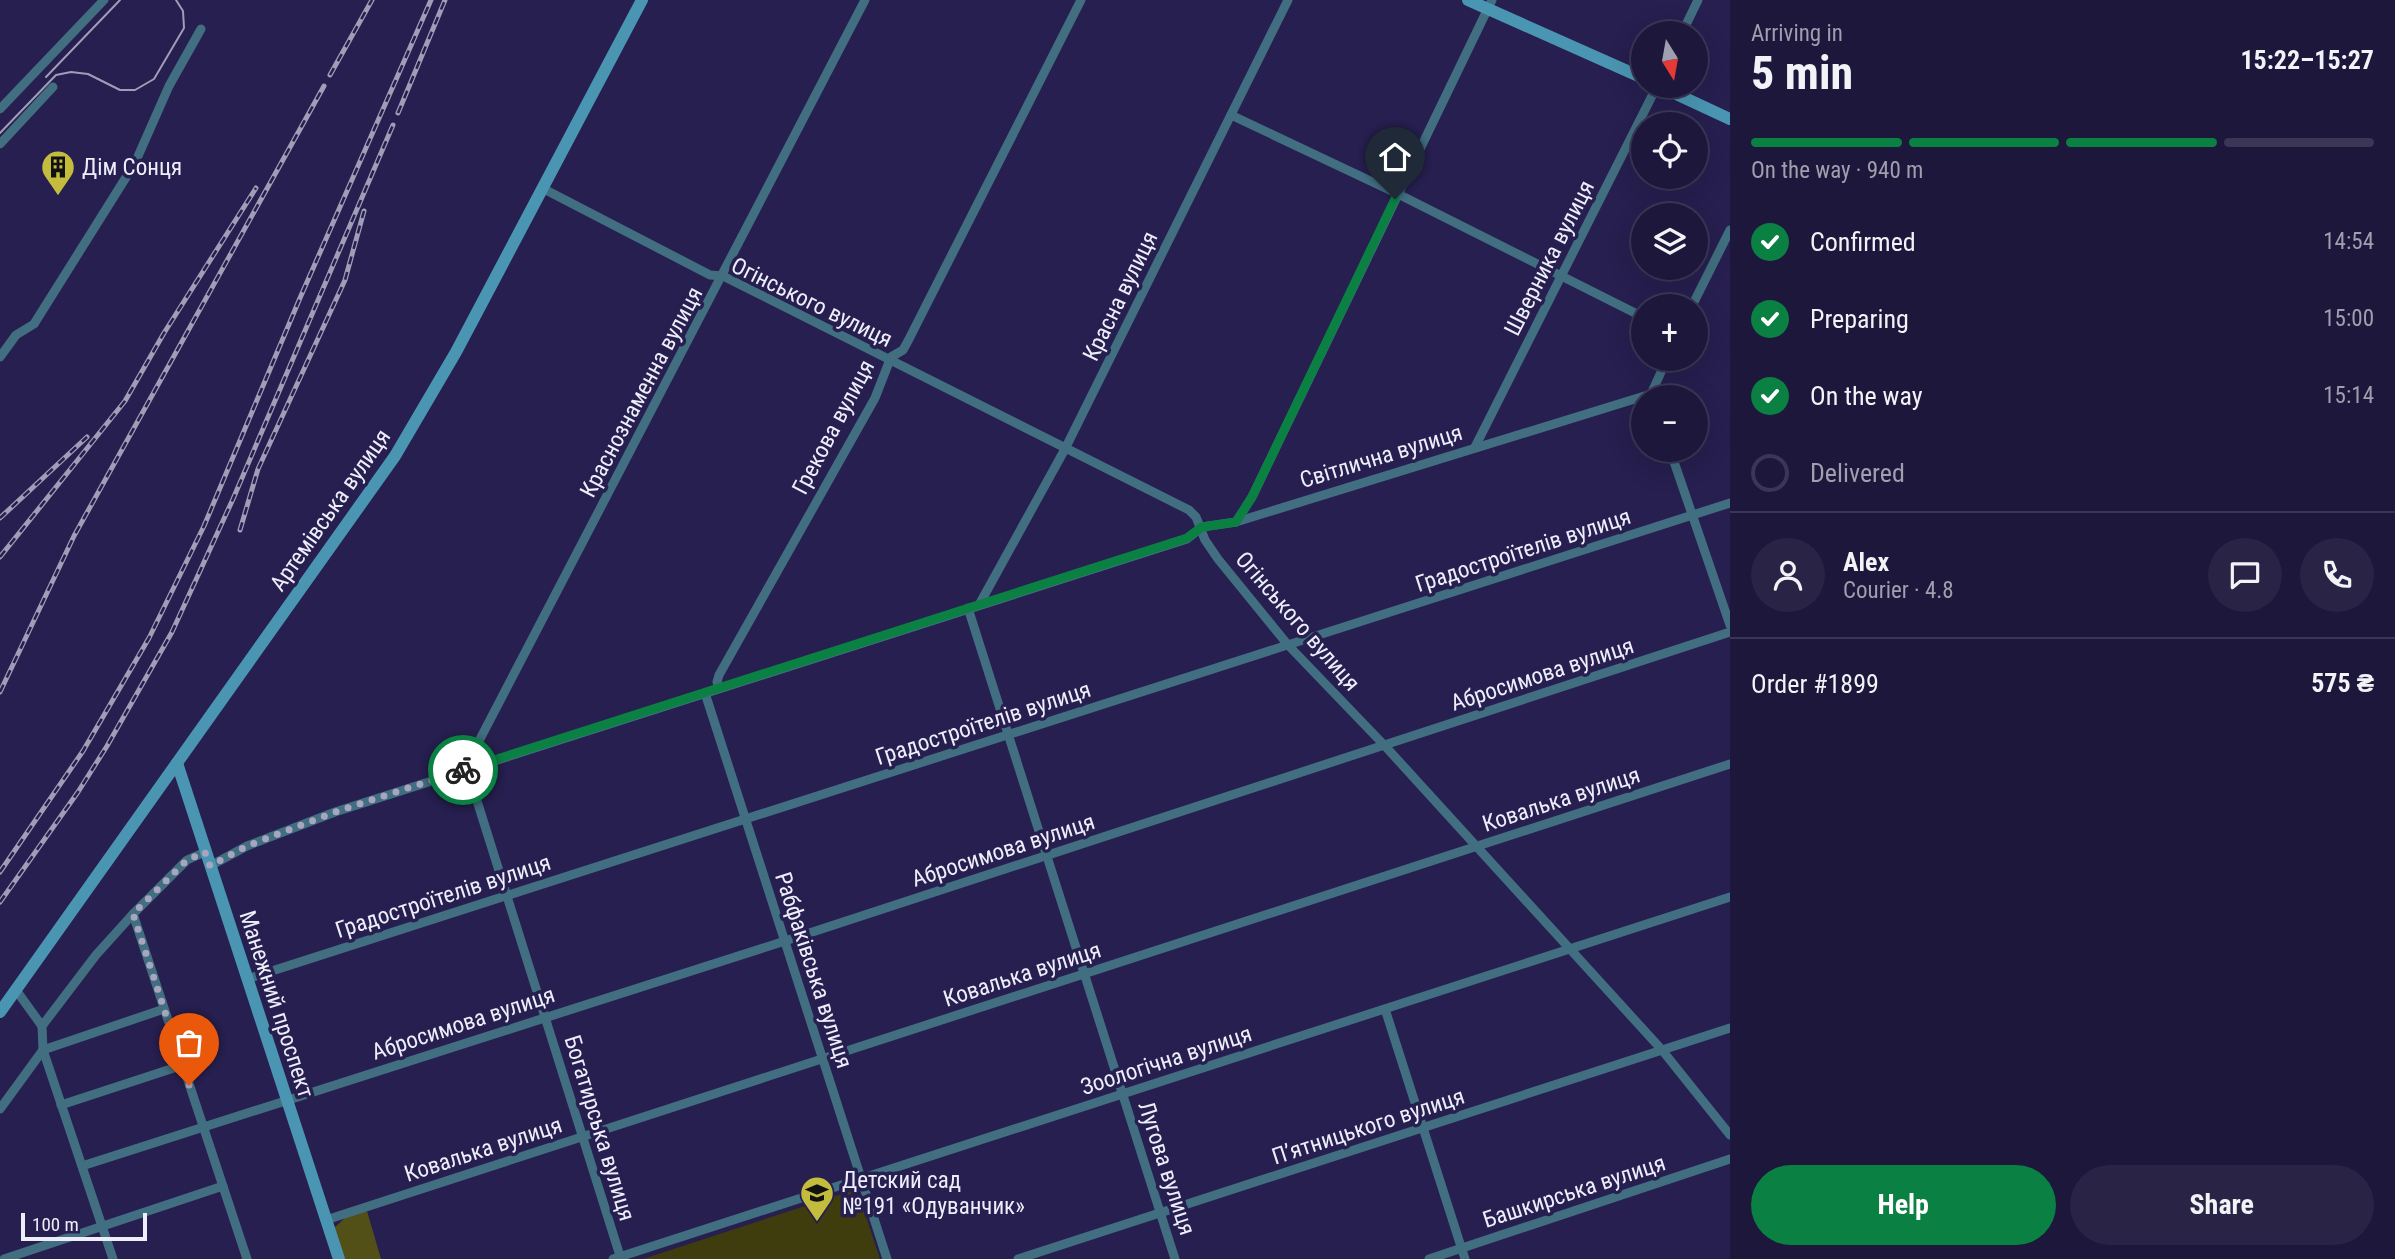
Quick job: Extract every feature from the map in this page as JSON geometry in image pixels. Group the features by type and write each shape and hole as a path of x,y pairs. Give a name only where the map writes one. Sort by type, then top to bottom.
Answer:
{"main road":[{"name":"Артемівська вулиця","path":"0,1012 395,456 456,352 642,0"},
{"path":"1468,0 1490,4 1631,73"},
{"path":"1684,98 1730,119"},
{"name":"Манежний проспект","path":"177,763 338,1259"}],"street":[{"path":"0,109 104,0"},
{"name":"Краснознаменна вулиця","path":"478,765 476,753 479,741 865,0"},
{"name":"Грекова вулиця","path":"719,688 719,675 874,398 889,361 903,350 908,341 1081,0"},
{"name":"Красна вулиця","path":"979,605 1065,449 1288,0"},
{"path":"1688,21 1698,0"},
{"path":"1236,522 1252,497 1490,4"},
{"path":"0,357 16,335 34,324 135,163 170,86 201,29"},
{"path":"0,144 53,87"},
{"name":"Шверника вулиця","path":"1475,447 1652,98"},
{"path":"1231,115 1398,194 1631,311"},
{"name":"Огінського вулиця","path":"542,188 710,275 723,276 1189,510 1202,527 1205,540 1218,559 1288,645 1385,746 1662,1050 1730,1135"},
{"path":"1698,294 1730,230"},
{"name":"Світлична вулиця","path":"210,866 247,846 335,812 1187,538 1202,527 1236,522 1475,447 1631,402"},
{"path":"1674,462 1730,625"},
{"name":"Градостроїтелiв вулиця","path":"247,979 1730,503"},
{"name":"Лугова вулиця","path":"968,608 1175,1259"},
{"name":"Абросимова вулиця","path":"82,1166 785,941 1730,632"},
{"name":"Рабфаківська вулиця","path":"705,693 887,1259"},
{"name":"Ковалька вулиця","path":"326,1220 1730,764"},
{"name":"Богатирська вулиця","path":"467,769 618,1258"},
{"path":"42,1026 96,955 133,914 187,860 205,852"},
{"name":"Зоологічна вулиця","path":"618,1258 1730,897"},
{"path":"133,914 247,1259"},
{"path":"16,990 42,1026 43,1050 113,1259"},
{"path":"0,1109 43,1050 164,1009"},
{"path":"1385,1009 1465,1259"},
{"name":"П’ятницького вулиця","path":"1018,1259 1730,1028"},
{"path":"61,1105 183,1065"},
{"name":"Башкирська вулиця","path":"1429,1259 1730,1159"},
{"path":"5,1259 223,1186"}],"shaded area":[{"path":"857,1189 880,1259 643,1259"},
{"path":"367,1211 381,1259 343,1259 334,1228 345,1218"}],"tram line":[{"path":"46,77 120,0"},
{"path":"0,133 56,75 71,72 88,74 120,90 135,90 154,79 184,28 183,11 176,0"}],"railway":[{"path":"330,75 372,0"},
{"path":"0,872 83,751 149,638 204,526 300,298 431,0"},
{"path":"398,113 445,0"},
{"path":"0,692 74,536 324,86"},
{"path":"0,902 78,792 172,632 233,499 393,125"},
{"path":"0,557 125,401 164,333 256,188"},
{"path":"240,530 258,469 345,280 364,211"},
{"path":"0,518 87,437"}],"way so far":[{"path":"189,1085 133,914 187,860 195,856 205,852 210,866 247,846 335,812 463,770"}],"place":[{"name":"Дім Сонця","path":"58,197"},
{"name":"Детский сад №191 «Одуванчик»","path":"817,1223"}],"route":[{"path":"463,770 1187,538 1202,527 1236,522 1252,497 1395,199"}]}
